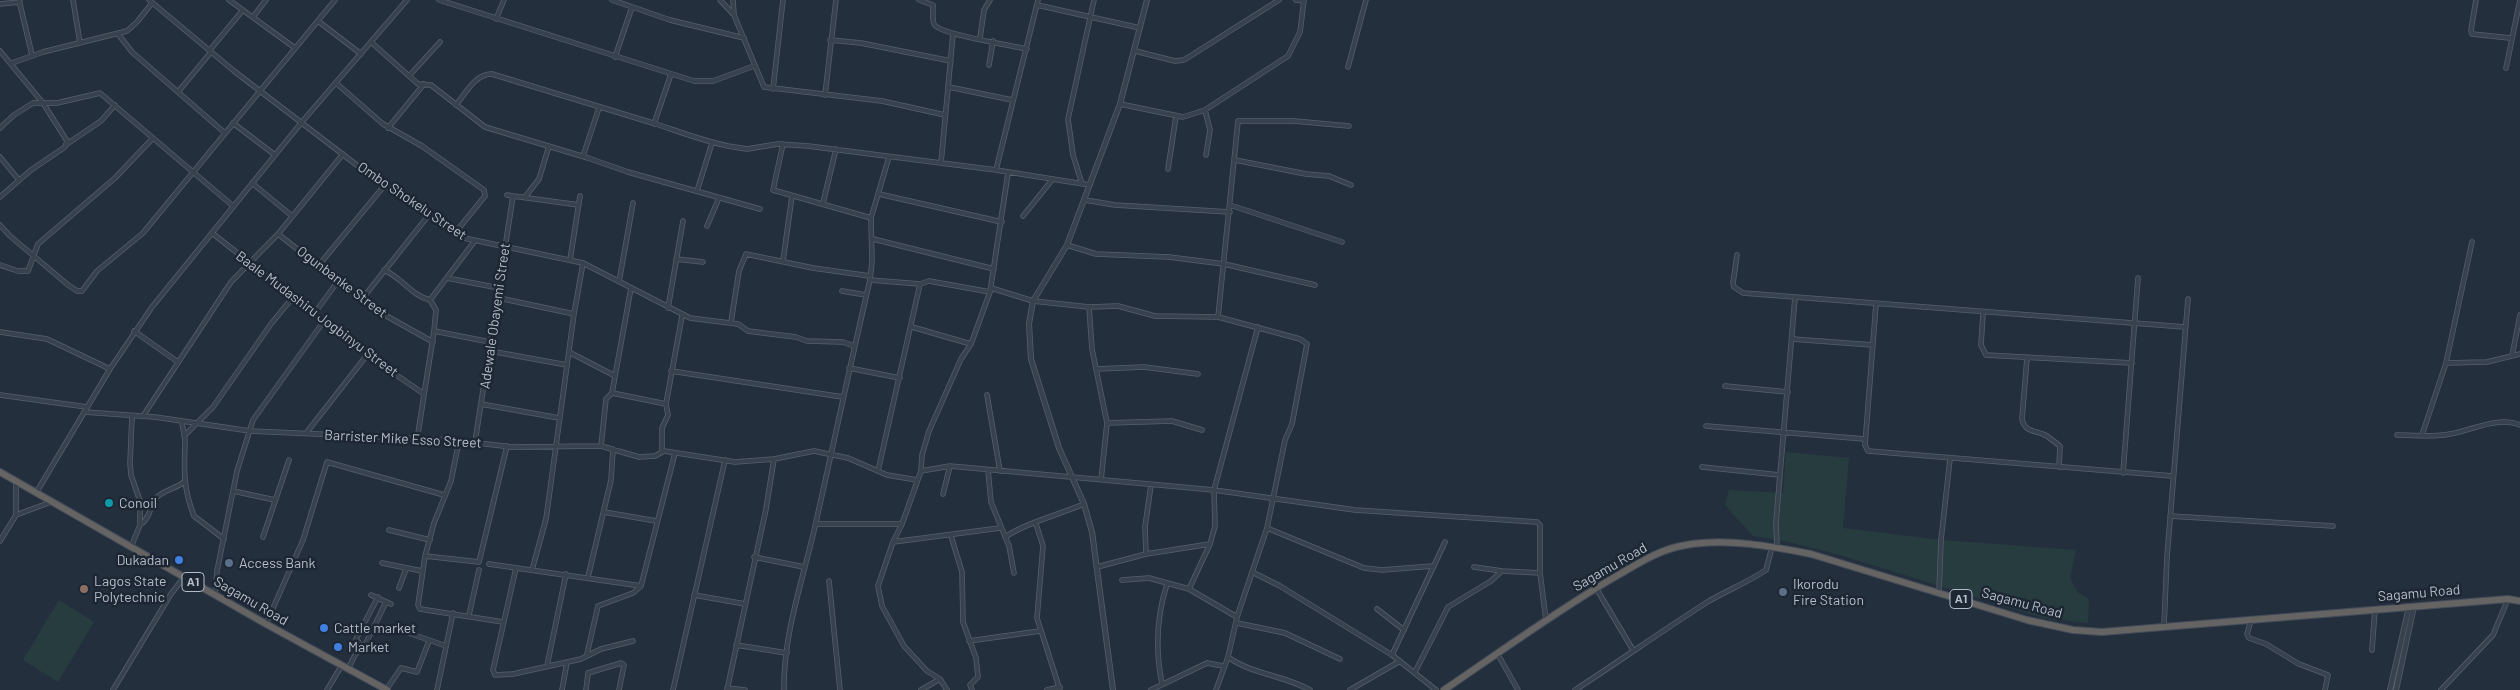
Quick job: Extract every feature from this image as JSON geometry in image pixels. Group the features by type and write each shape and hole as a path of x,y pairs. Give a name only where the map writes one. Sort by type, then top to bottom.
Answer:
{"highway":[{"name":"Sagamu Road","path":"0,472 266,624 386,690"},
{"name":"Sagamu Road","path":"1444,690 1596,588 1656,554 1684,545 1709,542 1774,547 1842,562 2027,620 2073,630 2102,632 2411,606 2519,599"}],"street":[{"path":"73,0 80,43"},
{"path":"229,0 295,48"},
{"path":"253,17 266,0"},
{"path":"0,225 67,284 77,291 82,291 98,271 143,233 335,0"},
{"path":"36,493 134,331 180,269 212,233 301,123 407,0"},
{"path":"439,0 694,81 713,81 754,66"},
{"path":"496,19 504,0"},
{"path":"612,0 670,20 744,38"},
{"path":"720,0 734,14"},
{"path":"733,0 734,14 762,85 773,90 882,101 945,115"},
{"path":"773,90 783,0"},
{"path":"825,95 836,0"},
{"path":"919,0 932,5 934,26 953,34 1027,49"},
{"path":"980,38 984,10 990,0"},
{"path":"1082,184 1073,154 1068,119 1094,0"},
{"path":"1113,690 1092,532 1084,504 1049,419 1031,359 1029,324 1033,301 1066,245 1085,200 1120,104 1147,0"},
{"path":"1135,51 1175,61 1184,60 1279,0"},
{"path":"1120,104 1176,116 1191,115 1205,110 1288,56 1300,32 1304,0 1296,0"},
{"path":"1348,67 1366,0"},
{"path":"2476,0 2472,34 2510,38"},
{"path":"2506,68 2510,38 2520,0"},
{"path":"0,4 19,1 32,55"},
{"path":"12,63 32,55 126,31 137,22 151,2"},
{"name":"Ombo Shokelu Street","path":"151,2 260,92 384,186 428,216 474,242 505,246 583,263 682,316 698,320 731,322 752,331 796,336 807,341 843,342 854,346"},
{"path":"996,170 1038,2 1140,28"},
{"path":"615,57 632,7"},
{"path":"178,92 243,10"},
{"path":"318,21 361,54"},
{"path":"118,34 132,52 225,133"},
{"path":"941,163 953,34"},
{"path":"830,40 861,43 951,61"},
{"path":"989,65 993,41"},
{"path":"371,42 418,84 430,86 490,129 583,156 628,172 760,209"},
{"path":"408,76 440,42"},
{"path":"0,50 12,63 66,135 66,144"},
{"path":"456,105 472,84 488,73 541,91 555,92 712,143 747,148 767,144 783,144 836,149 996,170 1090,186"},
{"path":"654,124 671,74"},
{"path":"336,83 388,128 422,146 486,193 456,233"},
{"path":"388,128 424,84"},
{"path":"949,87 1012,100"},
{"path":"0,128 14,115 33,103 57,103 100,93 233,206"},
{"path":"0,197 66,144 101,120 115,105"},
{"path":"583,156 600,108"},
{"path":"1205,110 1210,130 1206,155"},
{"path":"1168,169 1176,116"},
{"path":"1218,317 1230,212 1237,124 1239,120 1294,121 1350,126"},
{"path":"233,123 275,155"},
{"path":"0,265 24,272 28,271 38,244 115,178 153,138"},
{"path":"697,191 712,143"},
{"path":"783,144 773,190 872,218"},
{"path":"525,197 539,179 549,146"},
{"path":"823,203 836,149"},
{"path":"143,416 232,282 278,234 343,154"},
{"path":"0,157 19,180"},
{"path":"784,690 787,653 804,567 816,524 870,278 873,239 872,218 889,157"},
{"path":"1235,160 1306,174 1329,176 1351,185"},
{"path":"947,690 940,679 914,658 882,606 878,586 921,471 922,455 937,409 961,359 971,344 991,290 1008,173"},
{"path":"1023,216 1052,180"},
{"path":"252,183 292,216"},
{"path":"319,265 384,186"},
{"path":"879,194 1002,222"},
{"path":"507,195 578,205"},
{"name":"Adewale Obayemi Street","path":"475,442 499,298 513,196"},
{"path":"570,260 580,196"},
{"path":"783,261 792,196"},
{"path":"707,226 718,198"},
{"path":"1085,200 1115,205 1230,212"},
{"path":"619,282 633,202"},
{"path":"1230,205 1342,242"},
{"path":"362,299 428,216"},
{"path":"668,308 683,221"},
{"name":"Baale Mudashiru Jogbinyu Street","path":"212,233 367,355 424,394"},
{"name":"Ogunbanke Street","path":"278,234 384,315 433,342"},
{"path":"873,239 994,269"},
{"path":"430,300 474,242"},
{"path":"2422,435 2446,363 2472,242"},
{"path":"1066,245 1096,254 1169,257 1224,264 1314,285"},
{"path":"731,322 739,271 746,254 870,278 920,284 929,281 991,290 1033,301 1089,306 1118,306 1155,316 1218,317 1300,339 1307,344 1292,424 1286,440 1267,528 1237,617 1228,657 1223,666 1216,690"},
{"path":"1737,255 1733,283 1737,290 1742,292 1983,313 2185,327"},
{"path":"676,258 703,262"},
{"path":"532,570 546,519 574,314 583,263"},
{"path":"384,270 393,274 422,297 430,300 436,310 433,342 417,440"},
{"path":"447,278 499,288"},
{"path":"2123,473 2138,278"},
{"path":"314,314 338,281"},
{"path":"878,471 912,327 920,284"},
{"path":"601,446 606,399 612,393 631,288"},
{"path":"842,291 866,295"},
{"path":"184,436 198,424 293,297"},
{"path":"1575,690 1633,650 1655,638 1712,600 1766,570 1774,547 1795,297"},
{"path":"499,298 574,314"},
{"path":"2164,626 2172,476 2188,299"},
{"path":"1876,304 1865,439 1866,448 1872,452 2172,476"},
{"path":"1089,306 1092,349 1106,424 1101,480"},
{"path":"1983,313 1982,351 1992,357 2132,363"},
{"path":"2512,356 2520,315"},
{"path":"662,453 662,428 668,415 666,404 682,316"},
{"path":"215,595 217,571 237,471 253,420 324,321"},
{"path":"912,327 971,344"},
{"path":"1189,589 1210,544 1215,521 1214,490 1258,327"},
{"path":"134,331 178,362"},
{"path":"434,331 485,340 492,335"},
{"path":"0,332 47,339 110,370"},
{"path":"1792,339 1873,345"},
{"path":"485,340 490,348 567,365"},
{"path":"569,352 614,376"},
{"path":"2446,363 2487,362 2520,354"},
{"path":"307,432 367,355"},
{"path":"2027,358 2023,425 2030,431 2046,436 2060,446 2060,467"},
{"path":"1096,369 1144,367 1198,374"},
{"path":"849,368 900,378"},
{"path":"671,371 843,397"},
{"path":"1725,386 1788,392"},
{"path":"612,393 666,404"},
{"path":"987,394 1000,471"},
{"path":"0,396 87,407"},
{"path":"481,404 559,418"},
{"name":"Barrister Mike Esso Street","path":"84,412 132,417 143,416 250,431 307,432 475,442 507,446 601,446 639,456 655,456 664,451 735,462 774,459 806,452 856,461 878,471 917,480"},
{"path":"131,547 140,524 140,501 131,476 130,463 132,417"},
{"path":"182,421 184,436 184,482 194,516 224,539"},
{"path":"1106,424 1172,421 1202,430"},
{"path":"2397,435 2454,434 2493,424 2508,423 2520,425"},
{"path":"1706,426 1865,439"},
{"path":"458,441 451,481 444,495 425,556 418,602 420,609 469,615 503,622"},
{"path":"425,556 479,562 507,446"},
{"path":"588,577 611,480 613,448"},
{"path":"516,568 493,670 495,675 502,676 585,658 598,606 633,593 641,586 674,453"},
{"path":"745,690 727,689 754,557 766,509 774,459"},
{"path":"1939,592 1942,531 1950,459"},
{"path":"263,537 289,460"},
{"path":"674,690 725,460"},
{"path":"266,624 303,540 327,462 444,495"},
{"path":"921,471 950,466 1214,490 1355,510 1537,522 1540,525 1540,573 1546,621"},
{"path":"943,494 950,466"},
{"path":"1702,467 1780,475"},
{"path":"988,470 991,502 1012,558 1014,573"},
{"path":"0,541 16,515 16,481"},
{"path":"140,524 146,520 156,499 162,492 184,482"},
{"path":"1146,554 1145,527 1152,485"},
{"path":"234,491 275,500"},
{"path":"16,515 53,502"},
{"path":"1005,538 1024,526 1036,524 1084,504"},
{"path":"604,512 656,521"},
{"path":"2170,516 2333,526"},
{"path":"816,524 902,524"},
{"path":"1036,524 1043,546 1036,608 1040,631 1060,688 1048,690"},
{"path":"893,542 951,536 1000,528"},
{"path":"1267,528 1364,568 1382,570 1433,566"},
{"path":"389,530 430,540"},
{"path":"951,536 962,572 963,622 976,658 978,677 970,685 972,690"},
{"path":"1392,655 1445,542"},
{"path":"1096,567 1146,554 1210,544"},
{"path":"754,557 804,567"},
{"path":"382,563 422,571"},
{"path":"489,564 641,586"},
{"path":"1474,567 1540,573"},
{"path":"399,588 406,569"},
{"path":"469,615 478,570"},
{"path":"1415,672 1448,607 1491,581 1502,571"},
{"path":"1252,572 1280,586 1392,655 1436,690"},
{"path":"547,666 566,574"},
{"path":"113,690 171,594 184,577"},
{"path":"1122,580 1149,578 1189,589 1237,617"},
{"path":"829,581 840,690"},
{"path":"1162,684 1157,659 1157,638 1159,609 1167,584"},
{"path":"1596,588 1633,650"},
{"path":"694,594 744,604"},
{"path":"348,669 362,645 366,643 389,603 371,595"},
{"path":"362,645 356,639 378,597"},
{"path":"2442,690 2493,635 2508,599"},
{"path":"2390,690 2411,606"},
{"path":"2396,690 2411,606"},
{"path":"1377,609 1404,630"},
{"path":"2372,650 2375,609"},
{"path":"437,690 453,613"},
{"path":"2251,620 2247,634 2249,638 2266,644 2299,664 2328,675 2325,690"},
{"path":"1236,623 1285,633 1340,659"},
{"path":"404,631 446,646"},
{"path":"969,641 1040,631"},
{"path":"386,690 401,668 417,672 429,641"},
{"path":"587,654 634,641"},
{"path":"736,645 787,653"},
{"path":"1497,653 1518,690"},
{"path":"1228,657 1252,670 1290,680 1310,690"},
{"path":"1350,690 1400,661"},
{"path":"562,690 567,662"},
{"path":"586,690 588,673 621,662 624,665 619,690"},
{"path":"1151,690 1182,677 1207,663 1223,666"},
{"path":"327,690 342,665"},
{"path":"921,690 940,679"}],"green space":[{"path":"1786,452 1849,458 1843,528 1941,540 2076,550 2070,578 2078,593 2089,599 2088,623 2043,618 1840,555 1785,541 1753,536 1725,505 1729,490 1783,493"},
{"path":"59,600 94,622 58,682 23,660"}],"place":[{"name":"Conoil","path":"109,503"},
{"name":"Dukadan","path":"179,560"},
{"name":"Access Bank","path":"229,563"},
{"name":"Lagos State Polytechnic","path":"84,589"},
{"name":"Ikorodu Fire Station","path":"1783,592"},
{"name":"Cattle market","path":"324,628"},
{"name":"Market","path":"338,647"}]}
